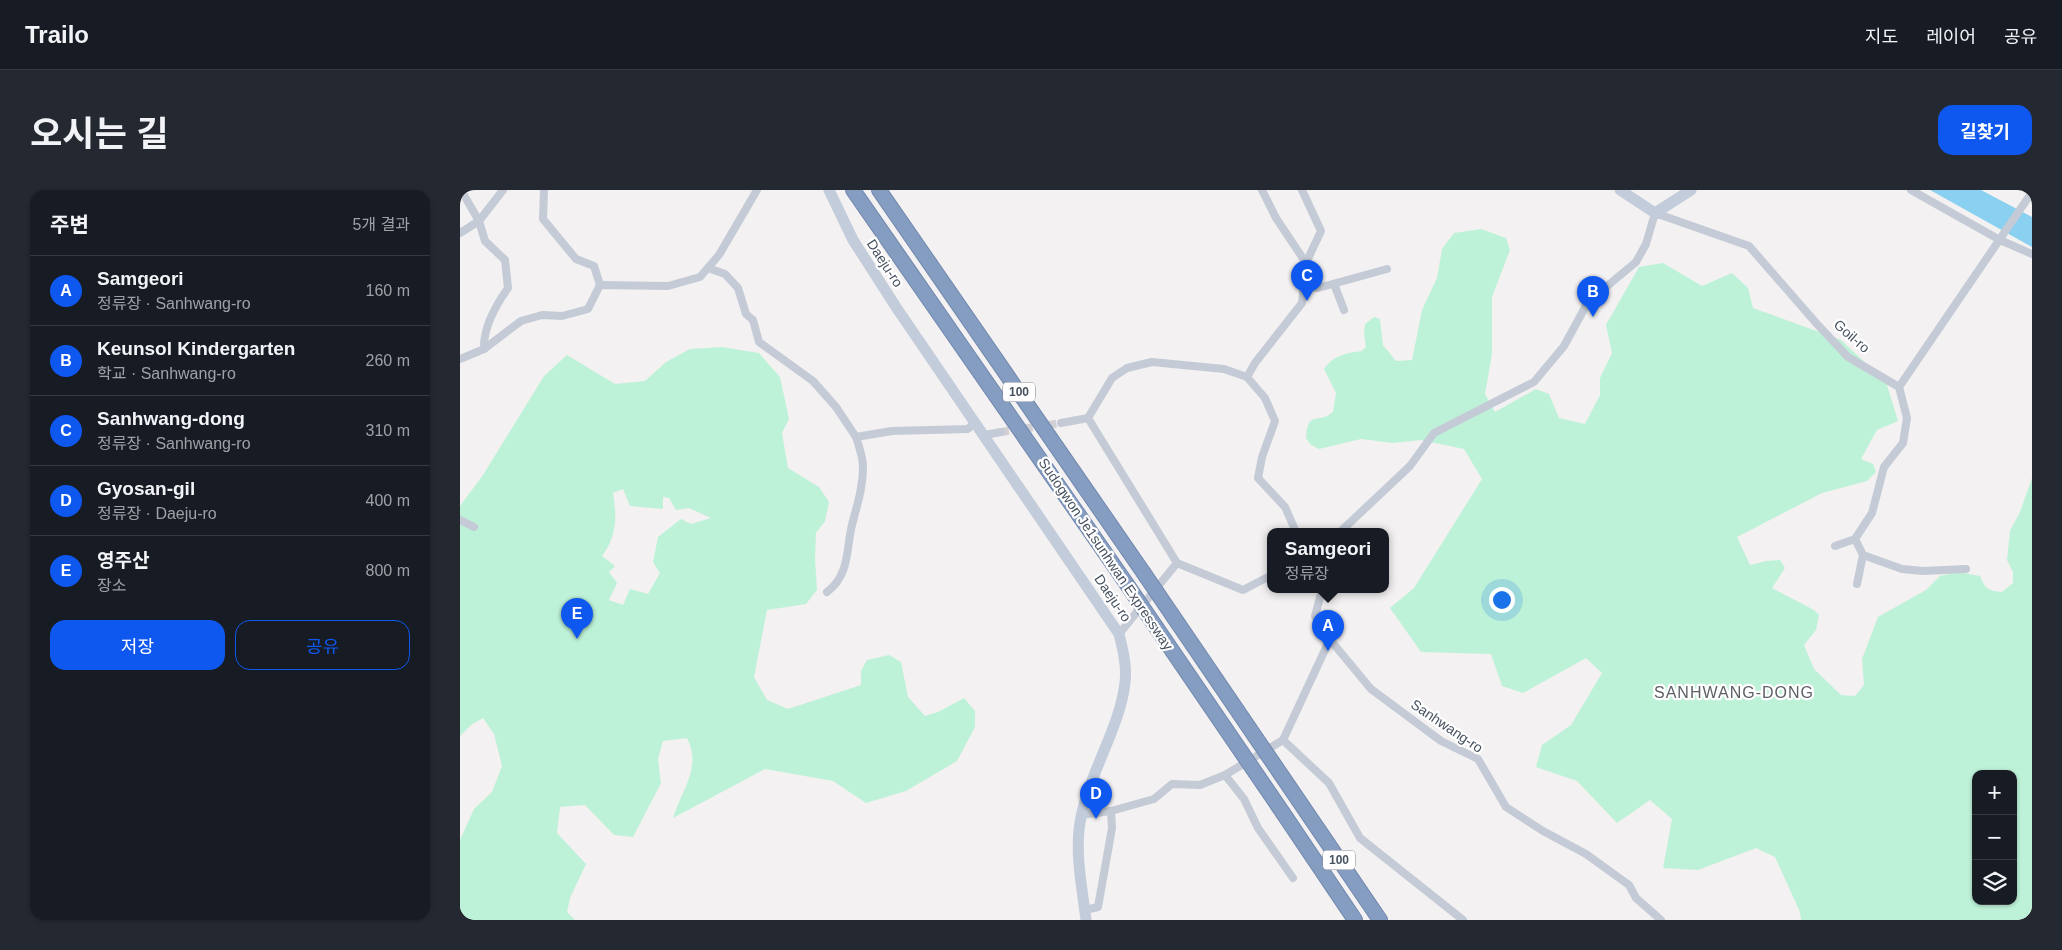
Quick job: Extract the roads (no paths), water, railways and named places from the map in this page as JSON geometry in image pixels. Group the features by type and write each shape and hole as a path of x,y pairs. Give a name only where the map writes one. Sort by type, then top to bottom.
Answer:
{"highway":[{"name":"Sudogwon Je1sunhwan Expressway","path":"853,190 1126,583 1355,920"},
{"name":"Sudogwon Je1sunhwan Expressway","path":"878,190 1143,572 1380,920"}],"street":[{"path":"461,190 479,221 485,241 505,260 508,288 499,301 484,336 484,349"},
{"path":"460,233 479,221 502,190"},
{"path":"460,359 484,349 520,321 542,315 562,316 588,309 600,285 594,266 576,259 543,219 544,190"},
{"path":"600,285 668,286 700,277 719,255 757,190"},
{"name":"Daeju-ro","path":"828,190 853,240 1119,634 1125,660 1126,682 1121,702 1086,796 1081,815 1078,850 1086,915 1098,907 1112,828 1111,812"},
{"path":"1263,190 1276,218 1306,262"},
{"path":"1247,377 1254,363 1302,303 1306,262 1321,231 1302,190"},
{"name":"Goil-ro","path":"1620,190 1655,213 1749,246 1848,357 1899,387"},
{"path":"1344,528 1410,466 1434,433 1534,382 1564,346 1588,302 1636,262 1646,244 1655,213 1691,190"},
{"path":"1910,190 2032,254"},
{"path":"1835,546 1855,539 1872,513 1884,467 1903,443 1907,418 1899,387 2002,238 2030,192"},
{"path":"708,268 725,274 738,288 746,314 753,320 759,342 812,381 836,406 856,437 863,465 862,488 851,527 850,551 843,573 834,587 827,592"},
{"path":"1303,286 1318,288 1387,269"},
{"path":"1334,284 1344,310"},
{"path":"1061,423 1088,418 1112,378 1127,368 1152,362 1224,369 1247,377 1265,398 1275,421 1262,457 1258,478 1285,507 1294,528"},
{"path":"1088,418 1177,563 1243,590 1267,578"},
{"path":"856,437 892,431 968,428 975,422"},
{"path":"984,435 1001,432"},
{"path":"460,520 474,527"},
{"path":"1855,539 1863,555 1857,584"},
{"path":"1863,555 1902,569 1923,571 1966,569"},
{"path":"1119,634 1177,563"},
{"name":"Sanhwang-ro","path":"1321,593 1315,616 1330,640 1371,689 1441,741 1478,759 1506,807 1543,831 1586,854 1629,885 1636,898 1661,920"},
{"path":"1081,815 1111,812 1154,799 1172,784 1200,785 1224,775 1283,740 1330,640"},
{"path":"1283,740 1329,782 1360,838 1463,920"},
{"path":"1224,775 1244,799 1258,828 1293,878"}],"water":[{"path":"1930,190 1981,190 2032,217 2032,247"}],"tunnel":[{"path":"1001,432 1061,423"}],"place":[{"name":"Sanhwang-dong","path":"1307,301"},
{"name":"Keunsol Kindergarten","path":"1593,317"},
{"name":"영주산","path":"577,639"},
{"name":"Samgeori","path":"1328,651"},
{"name":"Gyosan-gil","path":"1096,819"}],"district":[{"name":"SANHWANG-DONG","path":"1734,692"}]}
